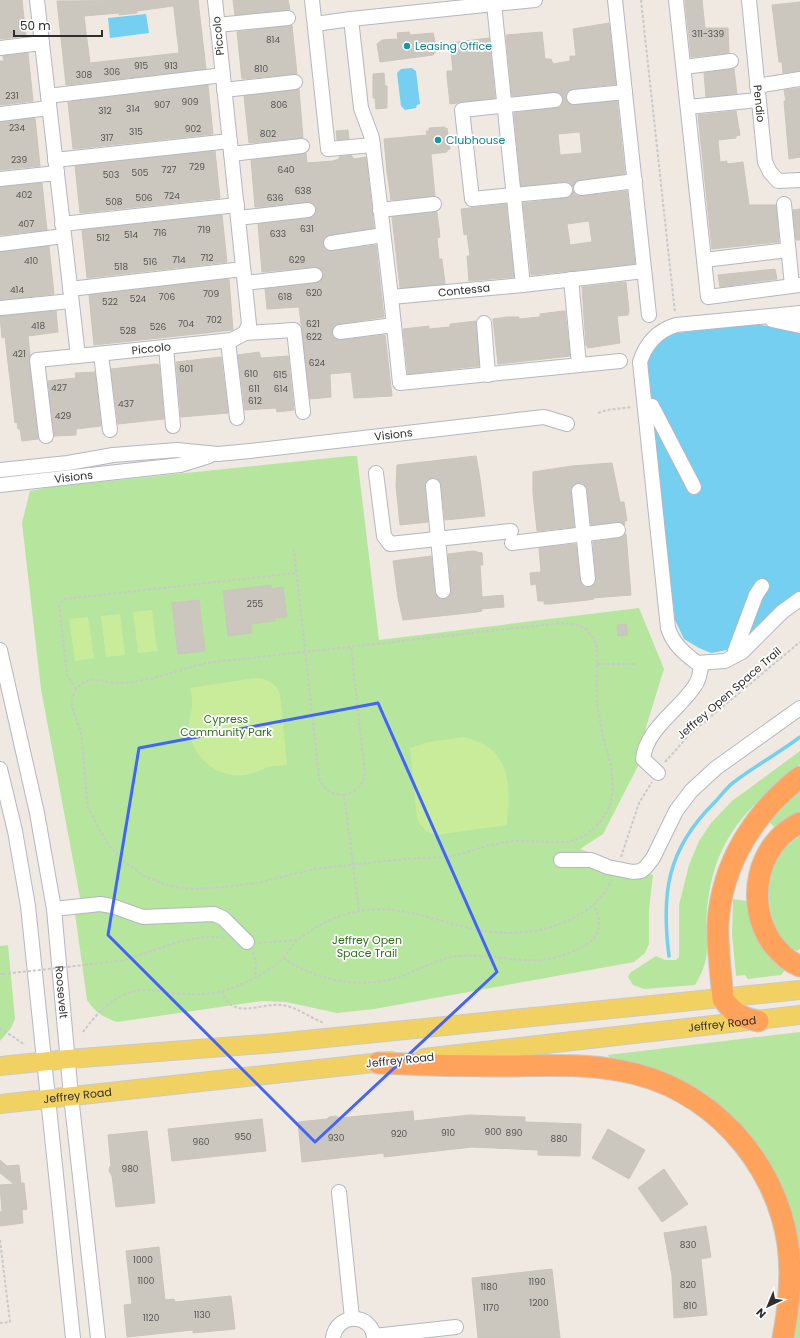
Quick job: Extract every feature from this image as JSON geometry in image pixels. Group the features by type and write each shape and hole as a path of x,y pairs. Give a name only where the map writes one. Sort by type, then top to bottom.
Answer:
{"highway":[{"path":"758,1021 743,1019 728,1006 723,999 718,924 721,894 732,862 754,822 784,790 800,777"},
{"path":"800,823 780,837 766,857 757,893 761,922 767,936 787,959 800,966"},
{"path":"378,1063 460,1066 573,1066 622,1070 659,1082 708,1108 730,1127 748,1147 768,1180 780,1212 788,1244 790,1276 787,1316 783,1338"}],"main road":[{"path":"0,1066 44,1061 276,1043 723,999 800,990"},
{"name":"Jeffrey Road","path":"0,1104 758,1021 800,1015"}],"street":[{"path":"37,0 78,356"},
{"name":"Piccolo","path":"46,436 37,360 228,341 245,333 249,324 214,0"},
{"path":"312,0 328,149 373,145"},
{"path":"315,24 352,19 415,6 535,0"},
{"path":"615,0 649,315"},
{"path":"676,0 708,297 796,286 788,250 784,204"},
{"name":"Pendio","path":"749,0 765,162 770,172 778,181 800,180"},
{"path":"501,2 504,105 523,284"},
{"path":"217,25 288,18"},
{"path":"352,19 361,108 373,145 400,383 620,361"},
{"path":"0,48 42,43"},
{"path":"684,67 731,61"},
{"path":"0,114 48,102 223,75"},
{"path":"757,86 800,79"},
{"path":"224,90 295,82"},
{"path":"574,97 625,92"},
{"path":"555,100 462,110 472,199 565,190"},
{"path":"688,107 758,100"},
{"path":"0,179 56,166 230,147 302,146"},
{"path":"581,188 635,181"},
{"path":"380,210 434,204"},
{"path":"0,244 63,230 237,212 308,210"},
{"path":"331,243 383,235"},
{"path":"704,260 788,250"},
{"name":"Contessa","path":"391,297 570,280 644,271"},
{"path":"1,308 71,295 244,276 315,275"},
{"path":"570,280 579,365"},
{"path":"800,313 676,325 663,329 644,350 640,362 660,567 668,628 671,637 684,653 697,663 725,661 742,652 782,612 800,599"},
{"path":"771,316 772,321 800,326"},
{"path":"484,323 488,375"},
{"path":"340,332 394,325"},
{"path":"245,333 294,330 303,412"},
{"path":"228,341 237,418"},
{"path":"166,347 173,426"},
{"path":"101,354 110,430"},
{"path":"645,406 652,406 694,487"},
{"name":"Visions","path":"0,486 180,465 218,454 544,417 567,424"},
{"name":"Visions","path":"0,470 68,463 113,455 176,450 218,454"},
{"path":"376,473 384,536 390,544 438,540 584,534 618,530"},
{"path":"433,486 443,590"},
{"path":"579,491 588,580"},
{"path":"736,655 735,651 756,595 762,586"},
{"name":"Roosevelt","path":"0,650 37,813 54,909 71,1096 98,1338"},
{"path":"658,773 643,759 644,753 651,738 697,683 702,663"},
{"path":"561,860 591,860 617,869 633,872 640,871 646,867 676,811 691,791 716,768 800,708"},
{"path":"0,770 15,831 27,898 73,1338"},
{"path":"54,909 100,904 112,906 143,917 214,914 223,918 247,942"},
{"path":"339,1192 352,1318"},
{"path":"334,1338 338,1325 347,1319 352,1318 367,1323 373,1331 374,1337 456,1327"}],"path":[{"path":"642,0 676,318"},
{"path":"598,413 607,410 645,406"},
{"path":"294,549 319,777 326,789 334,794 344,795 354,791 361,785 365,774 351,647"},
{"path":"76,689 67,675 59,605 64,599 296,573"},
{"path":"568,623 582,627 593,638 597,647 598,711 611,766 613,787 608,809 594,829 575,841 513,841 490,845 450,857 414,858 314,869 257,882 194,889 163,884 135,870 121,859 107,843 88,808 81,732 72,706 76,689 85,682 93,679 113,682 137,681 158,677 206,663 305,652 568,623"},
{"name":"Jeffrey Open Space Trail","path":"83,1032 94,1017 110,1003 126,994 142,990 189,994 222,991 244,984 283,958 298,940 313,929 359,911 389,909 411,912 474,929 499,933 517,933 538,930 560,924 582,914 593,906 606,890 617,869 639,803 658,773 690,734 800,642"},
{"path":"597,664 636,664"},
{"path":"344,795 359,911"},
{"path":"283,958 309,972 326,978 350,982 372,982 392,979 439,960 460,956 486,956 525,961 544,961 568,954 582,947 594,938 599,924 598,913 593,906"},
{"name":"Jeffrey Open Space Trail","path":"2,974 126,959 168,944 197,938 223,937 247,942 272,943 298,940"},
{"path":"247,942 256,963 255,977"},
{"path":"222,991 228,1002 235,1007 252,1008 282,1005 330,1025"},
{"path":"0,1028 25,1045"},
{"path":"0,1240 10,1322 0,1323"}],"highlighted area":[{"path":"378,703 497,972 315,1142 108,935 139,748"}],"green space":[{"name":"Cypress Community Park","path":"357,456 379,640 639,608 664,669 646,727 639,764 603,834 580,849 653,875 649,909 649,944 645,953 634,962 374,1009 337,1013 286,1002 262,1001 117,1022 100,1014 87,1000 75,913 81,903 41,689 22,523 30,491 51,487"},
{"path":"152,610 157,651 138,653 133,612"},
{"path":"120,614 125,655 106,657 101,616"},
{"path":"88,617 94,658 75,661 69,619"},
{"path":"255,678 270,682 276,687 280,694 287,765 270,766 245,775 225,773 215,769 207,763 194,747 189,727 192,704 190,688"},
{"path":"463,737 479,742 491,750 500,759 508,782 507,825 436,835 430,833 420,825 417,819 410,748 429,742"},
{"path":"800,751 800,764 764,795 749,811 725,844 717,863 711,886 706,922 706,956 701,974 695,985 644,989 633,985 628,977 630,973 656,956 665,960 676,960 679,957 679,905 689,865 699,841 711,823 732,801"},
{"path":"800,787 800,811 774,827 767,819"},
{"path":"800,836 800,949 797,951 787,944 780,935 774,923 770,910 769,883 776,860 787,846"},
{"path":"733,899 747,901 752,923 759,940 785,970 781,975 748,979 745,975 736,976 732,934"},
{"path":"8,945 15,1019 11,1028 0,1041 0,946"},
{"path":"800,1032 800,1338 791,1338 798,1291 751,1139 610,1059 608,1055"}],"water":[{"path":"146,14 149,33 110,38 108,18"},
{"path":"412,68 416,71 420,104 417,105 416,108 405,110 401,106 397,73 401,69"},
{"path":"800,318 800,592 740,644 727,650 711,653 684,639 675,620 646,368 648,355 657,343 669,334 752,324 782,328"}],"building":[{"path":"0,0 22,0 26,36 0,39"},
{"path":"172,0 173,6 137,11 137,13 84,16 90,63 179,53 173,0 198,0 206,69 66,85 57,1"},
{"path":"233,0 288,0 290,10 235,15"},
{"path":"685,0 702,0 705,28 728,28 729,53 691,57"},
{"path":"800,2 800,71 783,73 782,62 779,62 772,5"},
{"path":"609,23 616,84 573,89 566,93 566,98 567,102 574,105 617,101 625,174 580,180 576,182 573,187 569,182 521,186 514,113 560,107 563,99 562,95 554,92 512,96 506,35 542,32 545,59 551,59 553,64 570,61 570,56 576,56 573,29","holes":["580,132 582,153 560,155 558,134"]},
{"path":"292,25 297,74 242,79 237,32"},
{"name":"Leasing Office","path":"409,32 410,35 433,33 437,50 433,55 380,62 377,44 382,40 398,39 397,33"},
{"path":"489,38 495,98 450,104 447,71 453,71 450,43"},
{"path":"28,53 33,101 0,105 0,61 4,61 3,56"},
{"path":"734,69 737,94 706,97 704,73"},
{"path":"384,73 385,86 387,86 387,108 376,109 375,98 373,98 373,74"},
{"path":"208,85 213,134 73,149 68,102"},
{"path":"800,88 800,157 789,159 784,90"},
{"path":"299,89 303,138 249,143 244,96"},
{"path":"736,111 740,135 736,136 736,138 718,140 720,162 727,161 727,164 743,162 749,205 776,205 779,242 712,249 698,115"},
{"path":"35,118 40,166 0,170 0,122"},
{"path":"445,127 445,129 447,128 450,149 447,150 447,152 431,154 435,196 391,200 384,139 427,135 426,131 429,131 429,128"},
{"path":"348,130 349,139 337,140 336,131"},
{"path":"215,151 220,198 80,213 75,166"},
{"path":"306,153 307,163 333,161 339,159 339,157 351,155 354,159 366,157 374,228 329,235 325,237 323,244 325,249 332,251 376,245 384,317 339,324 335,326 332,333 334,337 341,340 385,335 392,396 354,398 351,372 330,374 331,397 310,399 299,307 267,309 265,289 320,282 323,274 322,270 314,267 262,272 258,224 313,217 316,209 315,205 307,202 255,207 251,160"},
{"path":"42,183 47,230 0,235 0,187"},
{"path":"573,191 577,196 582,196 627,191 635,264 531,275 523,203 570,197","holes":["589,221 592,242 570,245 567,224"]},
{"path":"506,204 514,277 469,281 467,256 470,256 467,234 464,235 461,209"},
{"path":"800,209 800,240 796,240 793,210"},
{"path":"437,212 440,237 437,238 439,259 442,259 445,284 400,288 392,217"},
{"path":"222,215 227,262 87,278 82,230"},
{"path":"49,246 54,294 0,300 0,252"},
{"path":"775,269 777,279 720,287 718,275"},
{"path":"229,279 233,330 94,345 89,295"},
{"path":"626,282 629,310 628,315 617,316 620,343 588,348 586,345 582,287"},
{"path":"56,311 58,332 28,336 30,355 29,361 38,439 22,441 20,429 18,429 17,422 15,423 5,337 2,338 0,316"},
{"path":"565,311 570,356 498,364 493,319 507,317 519,317 519,319 540,317 540,314"},
{"path":"476,321 479,366 408,374 403,329 429,326 429,329 450,327 450,324"},
{"path":"259,352 261,358 288,356 294,410 277,412 276,408 245,410 238,355"},
{"path":"221,357 228,413 181,417 176,362"},
{"path":"156,364 159,365 164,419 118,424 111,369"},
{"path":"95,372 101,426 76,429 76,435 54,436 48,381 76,378 75,373"},
{"path":"476,456 485,516 445,520 441,485 437,478 432,478 428,479 425,486 428,522 400,525 396,486 397,465"},
{"path":"612,463 620,502 624,502 627,521 624,521 625,525 617,522 591,525 587,490 583,483 579,483 574,484 571,491 574,527 537,531 533,493 533,472 572,466"},
{"path":"626,534 631,595 593,598 594,599 550,604 544,604 544,601 538,601 536,584 531,585 530,573 541,572 539,548 576,544 580,580 584,587 589,587 596,583 593,542 619,538"},
{"path":"473,551 482,553 483,565 480,565 482,597 503,595 504,607 481,609 482,611 477,612 403,620 398,598 393,561 431,556 435,592 439,599 444,599 448,598 451,591 448,554"},
{"path":"271,585 271,589 283,587 287,617 275,618 275,621 251,624 252,633 228,636 223,591"},
{"path":"199,600 205,651 178,654 172,603"},
{"path":"626,624 628,635 618,636 617,625"},
{"path":"413,1111 414,1121 469,1115 525,1117 525,1122 581,1124 580,1156 538,1155 538,1150 472,1147 384,1157 384,1153 302,1162 298,1122 327,1119 329,1117 336,1116 339,1118"},
{"path":"262,1119 266,1151 172,1161 168,1129"},
{"path":"608,1129 645,1150 629,1179 592,1158"},
{"path":"147,1131 155,1203 116,1207 112,1176 109,1171 111,1166 108,1135"},
{"path":"0,1160 7,1166 19,1165 21,1183 24,1183 27,1209 22,1210 23,1223 0,1226 0,1212 2,1211 0,1185 14,1184 0,1173"},
{"path":"664,1169 688,1204 662,1222 638,1188"},
{"path":"706,1226 711,1257 701,1259 707,1315 674,1318 672,1276 664,1233"},
{"path":"159,1247 165,1300 174,1299 175,1302 231,1296 235,1329 193,1333 193,1330 127,1337 124,1305 132,1304 126,1251"},
{"path":"552,1269 560,1338 478,1338 472,1278"}],"waterway":[{"path":"669,956 666,913 667,893 677,856 686,838 698,821 731,784 800,737"}],"place":[{"name":"Leasing Office","path":"407,46"},
{"name":"Clubhouse","path":"438,140"}]}
